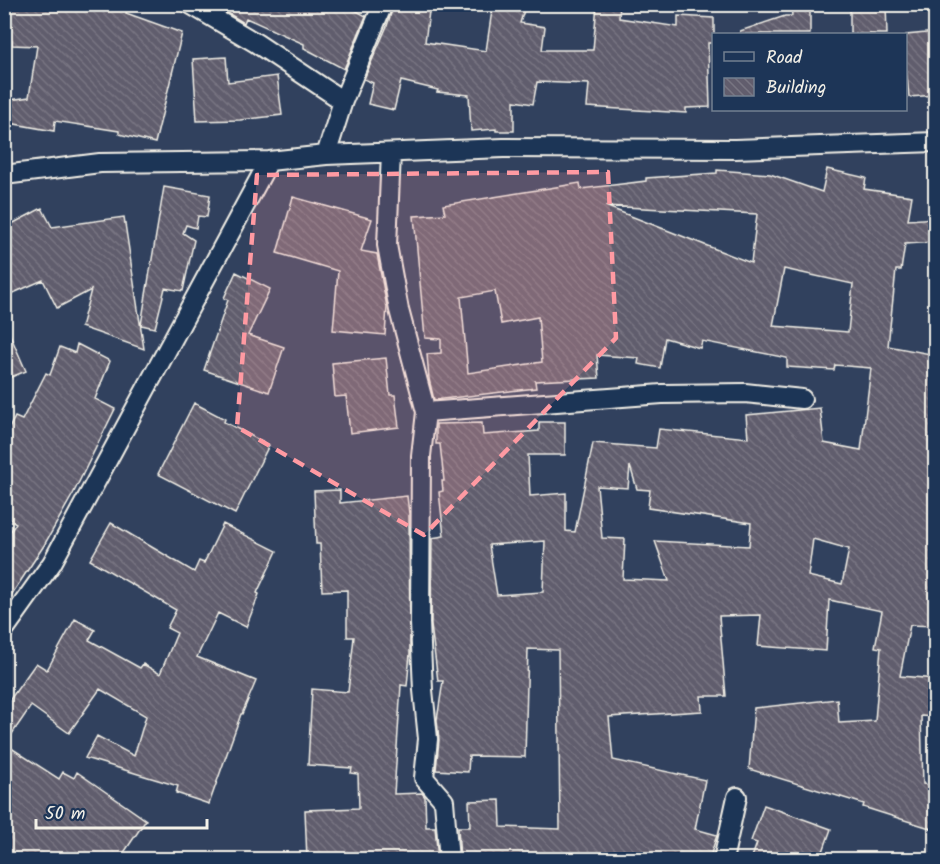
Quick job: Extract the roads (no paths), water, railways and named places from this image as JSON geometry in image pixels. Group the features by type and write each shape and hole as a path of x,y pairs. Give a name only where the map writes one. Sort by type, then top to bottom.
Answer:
{"street":[{"path":"190,4 343,101"},
{"path":"326,155 343,101 383,4"},
{"path":"4,175 100,163 269,161 326,155 503,148 735,149 936,142"},
{"path":"391,153 387,245 399,310 426,412 420,480 420,623 428,739 424,778 444,801 449,860"},
{"path":"4,630 52,563 269,161"},
{"path":"426,412 662,394 745,393 802,399"},
{"path":"723,860 737,797"}]}
